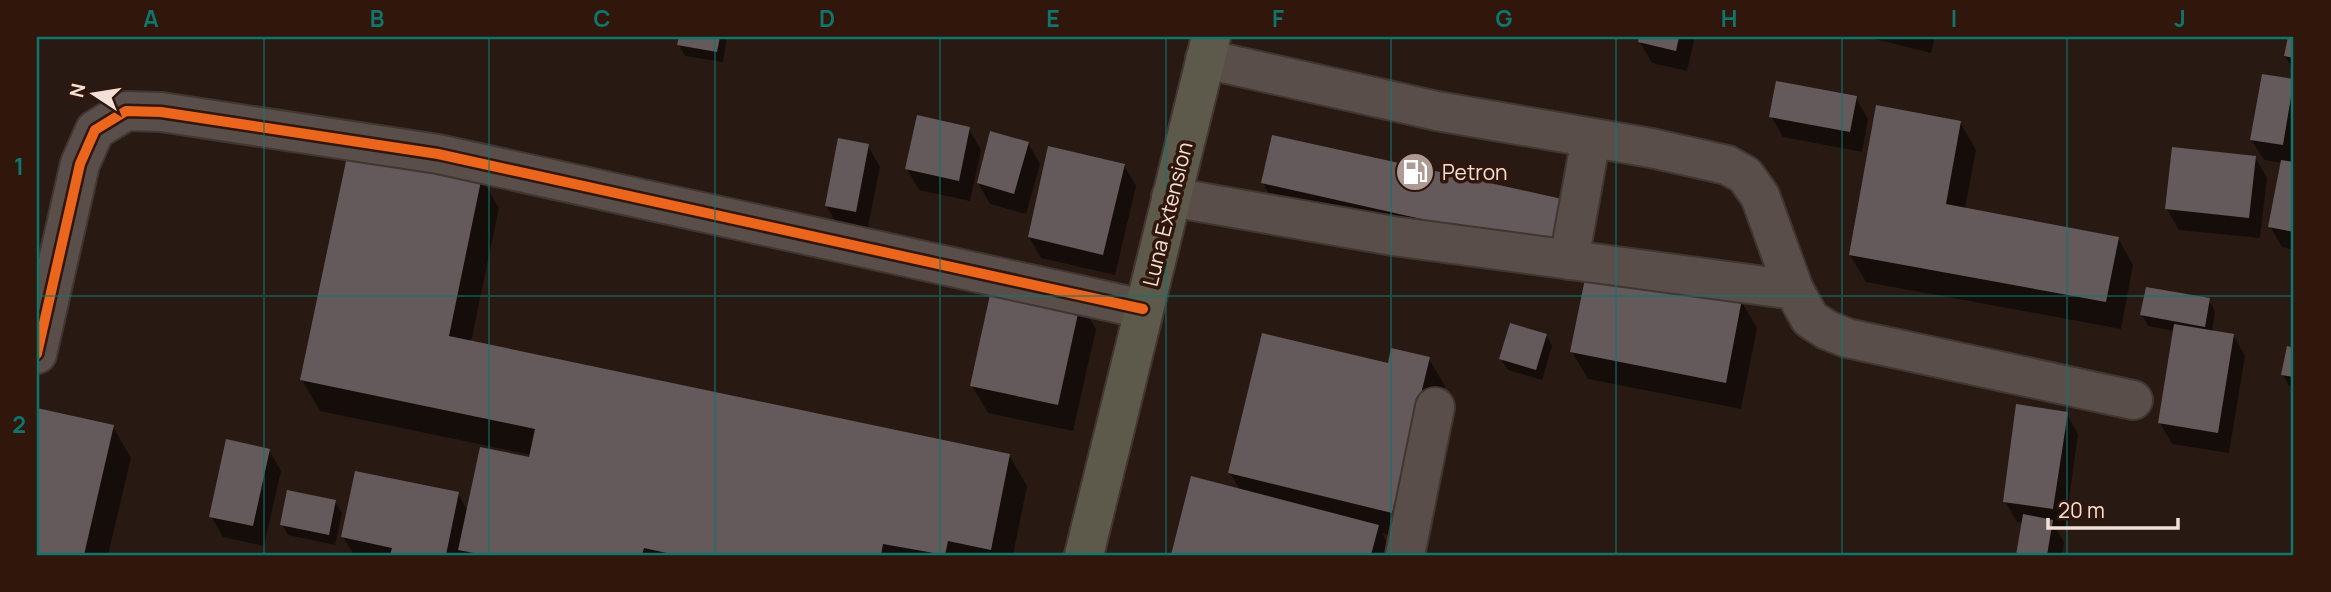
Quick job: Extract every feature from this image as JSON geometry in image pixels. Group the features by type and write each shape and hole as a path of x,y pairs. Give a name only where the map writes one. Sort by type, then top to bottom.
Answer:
{"highway":[{"name":"Luna Extension","path":"1084,555 1208,48"}],"street":[{"path":"1208,48 1437,111 1727,165 1745,175 1760,196 1794,290 1810,319 1827,330 1847,338 2133,400"},
{"path":"37,354 80,164 95,130 126,111 161,112 438,154 1143,309"},
{"path":"1569,260 1591,138"},
{"path":"1171,197 1392,236 1794,290"},
{"path":"1405,555 1436,407"}],"building":[{"path":"679,37 720,37 717,52 677,45"},
{"path":"1639,37 1679,37 1676,51 1638,42"},
{"path":"2288,37 2294,37 2294,58 2284,56"},
{"path":"2262,74 2294,79 2283,145 2250,140"},
{"path":"1776,81 1857,96 1850,132 1769,117"},
{"path":"1876,105 1961,121 1946,204 2119,237 2106,302 1849,255"},
{"path":"917,115 970,127 959,181 905,169"},
{"path":"990,131 1029,142 1014,194 977,183"},
{"path":"1272,135 1562,199 1551,248 1261,183"},
{"path":"838,138 869,144 856,212 825,206"},
{"path":"1048,146 1125,164 1103,255 1028,237"},
{"path":"349,147 482,176 449,336 1010,454 991,550 948,541 945,555 883,544 881,555 676,555 644,548 642,555 484,555 458,550 480,447 529,457 535,429 300,380"},
{"path":"2172,147 2256,156 2249,218 2165,209"},
{"path":"2281,160 2294,162 2294,232 2268,227"},
{"path":"1587,269 1742,299 1726,383 1570,352"},
{"path":"993,281 1081,300 1058,405 970,386"},
{"path":"2146,287 2210,298 2205,327 2140,315"},
{"path":"1510,323 1547,334 1536,370 1499,359"},
{"path":"2174,324 2234,334 2218,433 2158,423"},
{"path":"1262,333 1388,363 1391,348 1430,357 1392,513 1228,473"},
{"path":"2287,346 2294,348 2294,377 2281,375"},
{"path":"2016,404 2068,412 2053,509 2003,502"},
{"path":"37,408 114,425 84,555 37,555"},
{"path":"226,439 270,449 253,526 209,517"},
{"path":"355,471 459,492 446,555 390,555 392,548 341,537"},
{"path":"1191,476 1379,525 1371,555 1171,555"},
{"path":"287,490 336,500 329,535 280,525"},
{"path":"2023,514 2053,520 2047,555 2016,555"}],"cycle path":[{"path":"37,354 80,164 95,130 126,111 161,112 438,154 1143,309"}],"place":[{"name":"Petron","path":"1415,172"}]}
